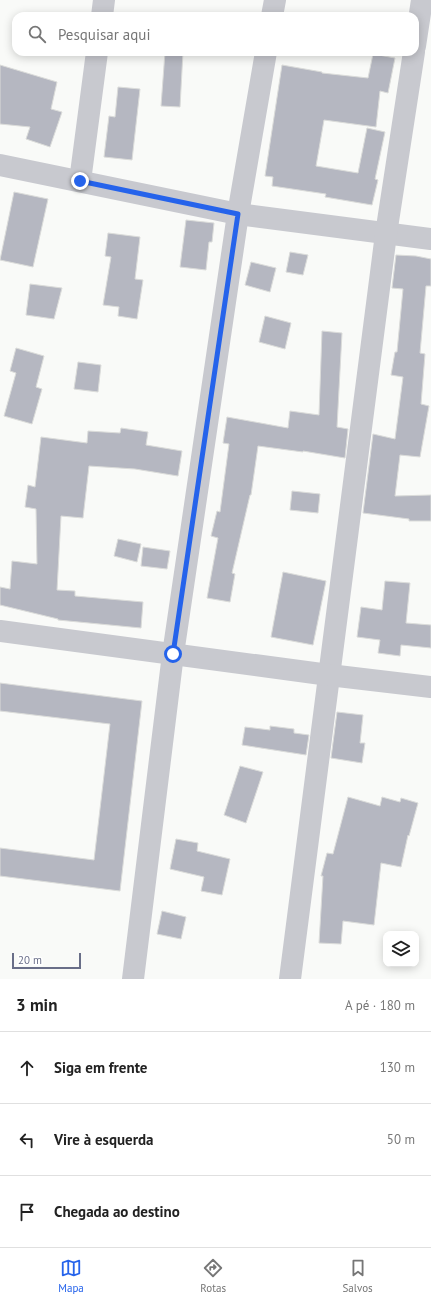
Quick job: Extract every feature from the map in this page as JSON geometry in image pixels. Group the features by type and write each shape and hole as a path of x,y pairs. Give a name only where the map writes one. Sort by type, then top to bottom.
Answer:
{"street":[{"path":"102,12 104,0"},
{"path":"273,12 275,0"},
{"path":"419,20 422,0"},
{"path":"80,181 96,56"},
{"path":"133,979 173,654 238,214 265,56"},
{"path":"290,979 386,234 413,56"},
{"path":"0,165 238,214 431,239"},
{"path":"0,631 329,675 431,687"}],"building":[{"path":"165,56 183,56 180,107 161,106"},
{"path":"373,56 395,58 388,93 380,91 376,127 324,120 316,166 358,173 367,128 385,132 375,179 378,180 372,205 325,197 326,194 272,186 273,177 265,176 282,65 322,73 368,78"},
{"path":"0,65 57,82 51,109 62,112 50,147 26,139 30,127 0,124"},
{"path":"118,87 140,89 132,160 104,157 109,116 115,117"},
{"path":"14,192 48,199 33,267 0,260"},
{"path":"186,220 214,223 212,242 209,242 206,270 180,267"},
{"path":"108,233 140,237 135,279 143,280 137,319 118,316 119,307 103,305 111,257 105,256"},
{"path":"290,252 308,255 303,275 286,272"},
{"path":"396,255 416,256 431,259 431,286 426,286 420,353 425,354 421,404 429,406 420,457 400,455 395,496 431,495 431,521 409,521 409,519 363,513 373,434 395,439 403,377 391,375 395,352 397,352 403,289 392,288"},
{"path":"251,262 276,268 270,292 245,285"},
{"path":"30,284 62,288 54,319 26,315"},
{"path":"265,316 291,323 285,349 259,342"},
{"path":"322,331 342,333 337,427 348,429 345,458 258,446 251,495 232,573 235,574 230,602 207,598 218,538 211,536 217,511 220,512 229,444 223,443 227,417 288,428 290,411 319,415"},
{"path":"16,348 44,356 36,387 42,389 32,424 4,416 16,373 10,371"},
{"path":"78,362 101,365 98,392 74,389"},
{"path":"121,428 148,432 146,445 182,451 178,476 135,469 89,466 83,518 61,516 57,590 75,591 75,596 143,602 141,628 58,620 0,605 0,587 10,589 12,561 37,564 36,509 25,507 28,485 35,487 41,437 87,443 88,431 120,433"},
{"path":"292,491 320,494 318,513 290,510"},
{"path":"118,539 141,544 137,562 114,556"},
{"path":"143,547 170,551 167,569 141,566"},
{"path":"283,572 326,581 313,645 271,637"},
{"path":"385,581 410,583 406,623 431,625 431,648 401,645 400,656 378,653 380,640 357,637 361,607 382,610"},
{"path":"0,683 142,701 120,891 0,876 0,848 94,860 110,724 0,711"},
{"path":"337,712 363,715 360,743 365,743 362,763 331,758"},
{"path":"270,726 294,729 294,733 309,735 306,755 242,745 245,727 270,730"},
{"path":"240,766 263,772 246,823 224,815"},
{"path":"348,797 380,806 382,797 400,802 401,798 418,803 409,836 408,835 401,867 381,863 374,925 343,921 341,944 319,943 323,876 321,876 327,853 333,854"},
{"path":"176,839 198,843 197,851 230,859 222,895 201,891 204,877 170,869"},
{"path":"162,911 186,917 181,939 157,934"}],"route":[{"path":"80,181 238,214 173,654"}]}
